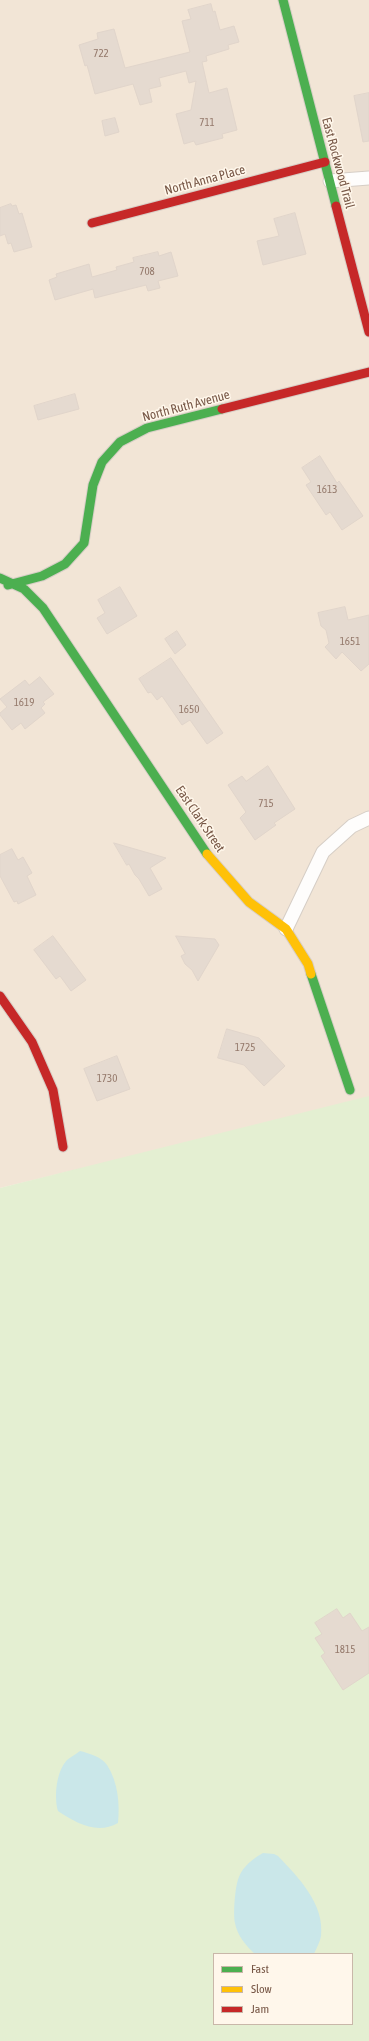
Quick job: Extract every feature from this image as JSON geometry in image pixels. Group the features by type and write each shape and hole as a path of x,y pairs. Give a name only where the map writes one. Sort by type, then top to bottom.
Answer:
{"street":[{"name":"East Rockwood Trail","path":"283,0 369,332"},
{"name":"North Anna Place","path":"92,224 325,162"},
{"path":"330,181 369,178"},
{"name":"North Ruth Avenue","path":"0,586 17,584 42,576 65,564 84,543 94,485 102,462 120,442 147,428 369,372"},
{"name":"East Clark Street","path":"0,578 17,584 32,594 43,608 213,863 249,902 286,929 308,964 350,1090"},
{"path":"286,929 323,852 352,826 369,818"},
{"path":"0,996 32,1042 53,1090 63,1147"}],"shaded area":[{"path":"0,0 369,0 369,1099 0,1188"}],"green space":[{"path":"369,1096 369,2041 0,2041 0,1188"}],"water":[{"path":"80,1751 95,1756 105,1762 111,1772 117,1793 119,1808 118,1823 102,1828 95,1828 72,1820 58,1811 56,1792 60,1771 67,1760"},
{"path":"263,1853 278,1856 294,1873 308,1892 319,1913 321,1924 321,1936 314,1953 254,1953 245,1944 235,1923 235,1893 241,1873 253,1860"}],"building":[{"path":"211,4 213,12 215,11 220,30 234,26 239,42 228,45 229,49 206,56 207,61 202,62 209,93 227,88 237,130 222,134 223,138 196,145 194,141 184,144 176,114 191,110 196,81 189,83 186,71 159,78 161,86 149,89 152,102 140,105 133,84 95,94 87,65 85,66 79,45 98,39 97,33 114,29 125,68 190,52 182,21 191,19 188,10"},
{"path":"369,93 369,141 363,142 354,96"},
{"path":"115,118 119,132 105,136 102,121"},
{"path":"11,204 12,206 16,205 19,214 22,213 32,247 14,252 11,243 8,244 5,234 0,236 0,208"},
{"path":"295,213 306,254 263,265 257,241 279,236 274,219"},
{"path":"158,252 159,256 171,252 178,276 158,281 160,288 148,291 146,285 95,298 93,289 55,300 49,280 57,277 56,274 89,264 92,277 117,270 116,267 134,262 133,258"},
{"path":"75,394 79,409 38,420 34,406"},
{"path":"320,456 337,483 339,481 363,516 342,530 330,512 326,515 306,485 311,482 302,468"},
{"path":"120,587 137,616 107,634 97,618 105,613 98,600"},
{"path":"345,607 348,620 369,615 369,664 361,671 342,652 336,659 325,647 329,643 326,630 321,626 318,613"},
{"path":"177,631 186,645 175,654 165,639"},
{"path":"171,658 223,733 207,744 190,720 182,725 162,696 157,700 151,692 148,693 139,679"},
{"path":"40,677 54,694 43,702 45,704 41,708 45,713 25,729 21,723 12,730 0,715 0,713 7,707 0,699 25,680 29,685"},
{"path":"268,766 295,809 274,823 276,825 255,840 240,818 246,812 228,785 242,776 246,781"},
{"path":"114,843 166,858 150,868 162,889 149,896 129,864 127,865"},
{"path":"12,849 18,860 23,857 32,873 27,876 36,895 18,904 17,901 14,902 0,876 0,855"},
{"path":"53,936 86,980 71,991 60,976 56,979 34,950"},
{"path":"176,936 215,939 219,945 198,981 192,970 185,964 181,956 185,954"},
{"path":"227,1029 259,1038 285,1066 264,1086 244,1065 218,1058"},
{"path":"117,1056 130,1089 97,1101 84,1069"},
{"path":"337,1609 343,1618 350,1613 362,1631 369,1627 369,1673 343,1690 321,1656 325,1653 315,1638 322,1634 315,1623"}],"traffic: fast":[{"path":"283,0 336,206"},
{"path":"8,585 42,576 65,564 84,543 93,485 102,462 120,442 147,428 222,409"},
{"path":"0,578 24,589 43,608 207,854"},
{"path":"311,974 350,1090"}],"traffic: slow":[{"path":"207,854 249,902 286,929 308,964 311,974"}],"traffic: jam":[{"path":"92,223 325,162"},
{"path":"336,206 369,332"},
{"path":"222,409 369,372"},
{"path":"0,996 32,1042 53,1090 63,1147"}]}
